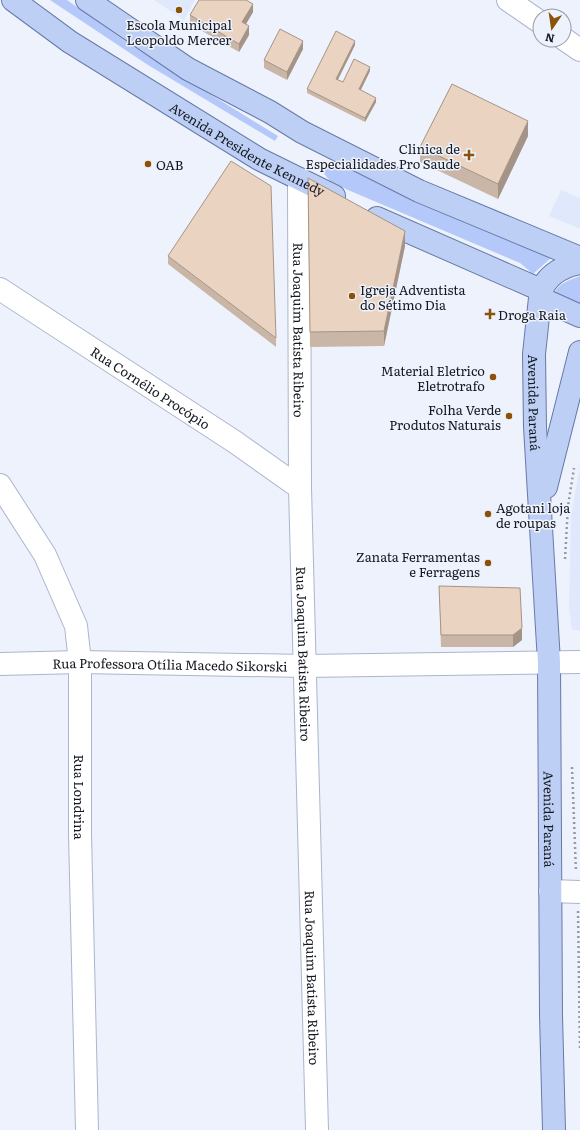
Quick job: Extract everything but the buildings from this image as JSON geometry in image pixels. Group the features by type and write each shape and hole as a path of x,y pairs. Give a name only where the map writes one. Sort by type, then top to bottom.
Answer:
{"main road":[{"name":"Avenida Presidente Kennedy","path":"13,0 70,42 259,159 358,208 540,294 580,316"},
{"path":"86,0 188,69 270,112 302,132 419,191 580,258"},
{"path":"540,294 546,279 556,272 580,263"},
{"name":"Avenida Paraná","path":"540,294 534,354 534,427 541,508 549,662 551,1015 554,1130"},
{"name":"Avenida Paraná","path":"541,508 580,352"}],"street":[{"path":"508,0 532,16"},
{"name":"Rua Joaquim Batista Ribeiro","path":"300,179 300,488 317,1130"},
{"name":"Rua Cornélio Procópio","path":"0,289 235,442 300,488"},
{"name":"Rua Londrina","path":"0,484 45,555 76,626 80,662 80,834 87,1130"},
{"name":"Rua Professora Otília Macedo Sikorski","path":"0,664 80,662 305,666 580,662"},
{"path":"550,890 579,892"}],"path":[{"path":"565,564 568,506 574,466"},
{"path":"572,763 579,892 580,1051"}],"shaded area":[{"path":"50,0 67,0 129,44 278,136 275,141 148,65"},
{"name":"Escola Municipal Leopoldo Mercer","path":"154,0 195,0 184,20"},
{"path":"333,162 551,258 533,274 520,263 330,181 322,171 326,165"},
{"path":"561,190 580,198 580,229 549,216"},
{"path":"580,276 580,308 554,294 558,287"},
{"path":"580,468 580,630 572,630 569,608 571,514"}],"place":[{"name":"Escola Municipal Leopoldo Mercer","path":"179,10"},
{"name":"Clinica de Especialidades Pro Saude","path":"469,155"},
{"name":"OAB","path":"148,164"},
{"name":"Igreja Adventista do Sétimo Dia","path":"352,296"},
{"name":"Droga Raia","path":"490,314"},
{"name":"Material Eletrico Eletrotrafo","path":"493,377"},
{"name":"Folha Verde Produtos Naturais","path":"509,416"},
{"name":"Agotani loja de roupas","path":"488,514"},
{"name":"Zanata Ferramentas e Ferragens","path":"488,563"}]}
